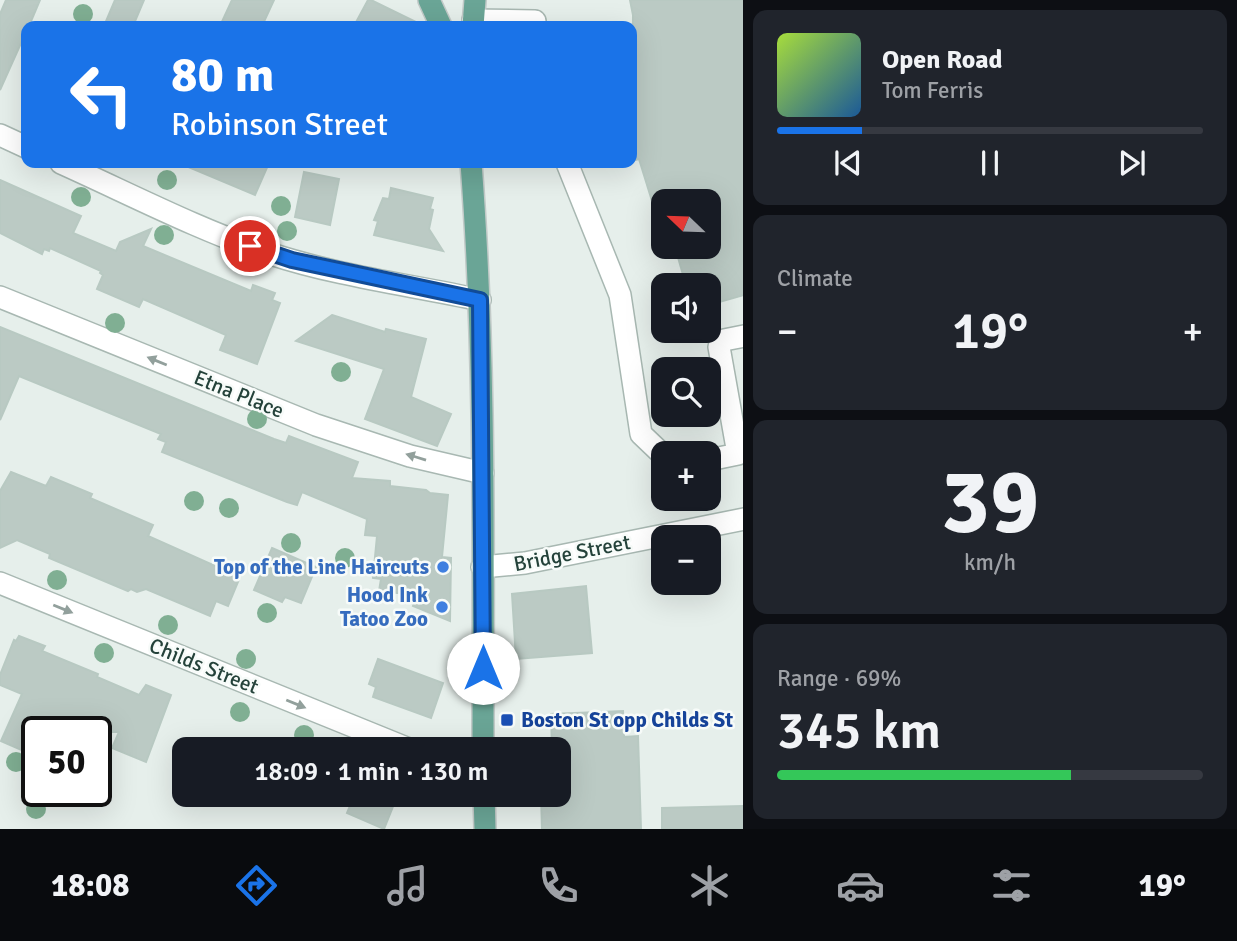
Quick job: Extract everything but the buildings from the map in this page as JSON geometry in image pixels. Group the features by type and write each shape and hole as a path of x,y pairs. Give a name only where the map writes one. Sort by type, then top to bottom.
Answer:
{"main road":[{"path":"429,0 439,21"},
{"path":"471,168 480,300 483,737"},
{"path":"484,807 485,829"}],"street":[{"path":"473,16 534,16"},
{"path":"0,135 21,145"},
{"path":"72,168 271,254 480,300"},
{"path":"569,168 620,295 641,434 651,444"},
{"name":"Etna Place","path":"0,297 316,425 443,466 483,473"},
{"path":"721,462 741,464 719,347 724,340 743,336"},
{"name":"Bridge Street","path":"482,567 524,563 743,519"},
{"name":"Childs Street","path":"0,583 379,737"}],"place":[{"name":"Top of the Line Haircuts","path":"443,567"},
{"name":"Hood Ink Tatoo Zoo","path":"442,607"},
{"name":"Boston St opp Childs St","path":"507,720"}],"route":[{"path":"250,246 292,260 480,300 483,668"}]}
